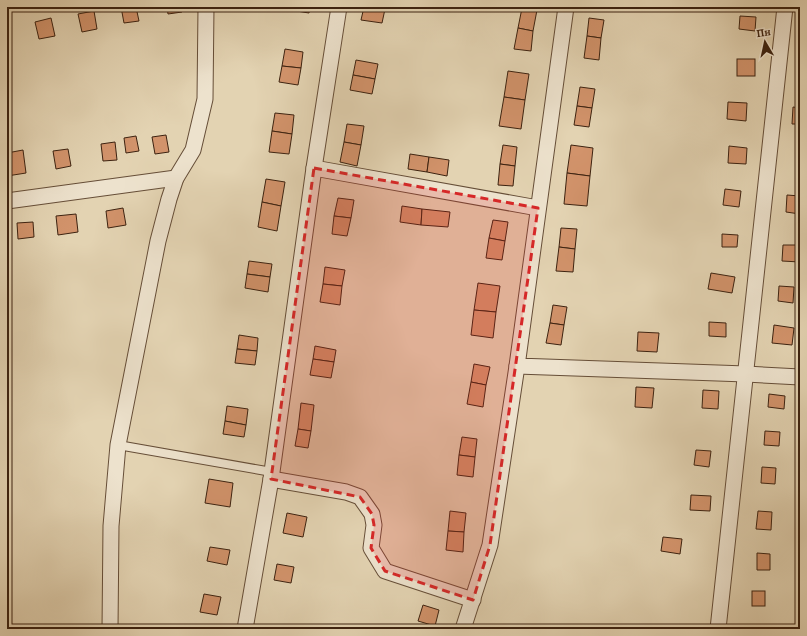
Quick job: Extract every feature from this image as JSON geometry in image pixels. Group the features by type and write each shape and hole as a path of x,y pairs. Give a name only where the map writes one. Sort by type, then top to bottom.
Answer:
{"street":[{"path":"110,629 111,526 118,445 158,241 168,199 176,178 193,150 205,99 206,7"},
{"path":"245,629 271,476 314,168 339,7"},
{"path":"463,629 490,545 517,366 566,7"},
{"path":"718,629 785,7"},
{"path":"314,168 538,208"},
{"path":"7,201 176,178"},
{"path":"517,366 746,374 800,378"},
{"path":"271,476 346,492 360,497 372,514 374,525 371,548 385,571 473,600"}],"lane":[{"path":"118,445 271,476"}],"highlighted area":[{"path":"314,168 538,208 490,545 473,600 385,571 371,548 374,525 372,514 360,497 271,479"}],"building":[{"path":"121,7 136,7 139,21 124,23"},
{"path":"167,7 181,7 182,12 168,14"},
{"path":"291,7 310,7 309,13 290,10"},
{"path":"364,7 385,9 382,23 361,20"},
{"path":"522,8 537,10 533,31 518,28"},
{"path":"94,11 97,29 82,32 78,14"},
{"path":"740,16 756,17 755,31 739,29"},
{"path":"51,18 55,36 39,39 35,22"},
{"path":"589,18 604,20 601,38 587,36"},
{"path":"518,28 533,31 531,51 514,49"},
{"path":"587,36 601,38 599,60 584,58"},
{"path":"285,49 303,52 301,68 282,66"},
{"path":"737,59 755,59 755,76 737,76"},
{"path":"356,60 378,64 375,79 353,75"},
{"path":"799,63 800,79 798,79"},
{"path":"282,66 301,68 298,85 279,82"},
{"path":"508,71 529,74 525,100 504,97"},
{"path":"353,75 375,79 372,94 350,90"},
{"path":"580,87 595,89 592,108 577,106"},
{"path":"504,97 525,100 521,129 499,126"},
{"path":"728,102 747,103 746,121 727,119"},
{"path":"577,106 592,108 589,127 574,125"},
{"path":"793,107 800,108 800,124 792,124"},
{"path":"275,113 294,115 292,134 272,131"},
{"path":"347,124 364,126 361,145 344,142"},
{"path":"272,131 292,134 289,154 269,152"},
{"path":"166,135 169,152 155,154 152,137"},
{"path":"136,136 139,151 126,153 124,138"},
{"path":"115,142 117,160 103,161 101,144"},
{"path":"344,142 361,145 357,166 340,162"},
{"path":"503,145 517,147 515,166 500,164"},
{"path":"571,145 593,148 590,176 567,173"},
{"path":"729,146 747,148 746,164 728,163"},
{"path":"68,149 71,166 56,169 53,151"},
{"path":"23,150 26,173 7,176 7,153"},
{"path":"410,154 429,157 427,172 408,169"},
{"path":"429,157 449,160 447,176 427,172"},
{"path":"500,164 515,166 513,186 498,185"},
{"path":"567,173 590,176 587,206 564,204"},
{"path":"266,179 285,182 281,206 262,202"},
{"path":"725,189 741,191 739,207 723,205"},
{"path":"787,195 800,196 800,214 786,212"},
{"path":"338,198 354,200 351,218 334,216"},
{"path":"262,202 281,206 277,231 258,227"},
{"path":"402,206 422,209 421,225 400,222"},
{"path":"123,208 126,225 108,228 106,211"},
{"path":"422,209 450,212 448,227 421,225"},
{"path":"76,214 78,232 58,235 56,216"},
{"path":"334,216 351,218 347,236 332,234"},
{"path":"493,220 508,222 505,241 489,238"},
{"path":"33,222 34,237 18,239 17,223"},
{"path":"561,228 577,229 575,249 559,247"},
{"path":"722,234 738,235 737,247 722,247"},
{"path":"489,238 505,241 502,260 486,258"},
{"path":"783,245 800,245 800,262 782,261"},
{"path":"559,247 575,249 573,272 556,271"},
{"path":"249,261 272,264 270,277 247,274"},
{"path":"325,267 345,270 342,286 323,284"},
{"path":"711,273 735,277 732,293 708,289"},
{"path":"247,274 270,277 268,292 245,288"},
{"path":"478,283 500,286 496,312 474,310"},
{"path":"323,284 342,286 340,305 320,302"},
{"path":"779,286 794,287 793,303 778,301"},
{"path":"553,305 567,307 564,325 550,323"},
{"path":"474,310 496,312 493,338 471,335"},
{"path":"709,322 726,323 726,337 709,336"},
{"path":"550,323 564,325 561,345 546,343"},
{"path":"774,325 794,328 792,345 772,343"},
{"path":"638,332 659,333 657,352 637,351"},
{"path":"239,335 258,338 257,351 237,349"},
{"path":"315,346 336,350 334,362 313,359"},
{"path":"237,349 257,351 255,365 235,363"},
{"path":"313,359 334,362 331,378 310,375"},
{"path":"474,364 490,367 486,385 471,382"},
{"path":"471,382 486,385 483,407 467,404"},
{"path":"636,387 654,388 652,408 635,407"},
{"path":"703,390 719,391 718,409 702,408"},
{"path":"769,394 785,396 784,409 768,407"},
{"path":"301,403 314,405 311,431 298,429"},
{"path":"227,406 248,409 246,425 225,421"},
{"path":"225,421 246,425 244,437 223,434"},
{"path":"298,429 311,431 308,448 295,446"},
{"path":"765,431 780,432 779,446 764,445"},
{"path":"462,437 477,439 475,457 459,455"},
{"path":"696,450 711,451 709,467 694,465"},
{"path":"459,455 475,457 473,477 457,475"},
{"path":"762,467 776,468 775,484 761,483"},
{"path":"209,479 233,483 230,507 205,503"},
{"path":"691,495 711,496 710,511 690,510"},
{"path":"450,511 466,513 464,532 448,531"},
{"path":"758,511 772,512 771,530 756,529"},
{"path":"287,513 307,517 303,537 283,533"},
{"path":"448,531 464,532 463,552 446,550"},
{"path":"663,537 682,539 680,554 661,551"},
{"path":"210,547 230,550 227,565 207,561"},
{"path":"757,553 770,554 770,570 757,570"},
{"path":"277,564 294,567 291,583 274,580"},
{"path":"752,591 765,591 765,606 752,606"},
{"path":"204,594 221,597 217,615 200,612"},
{"path":"423,605 439,610 435,626 418,621"}]}
